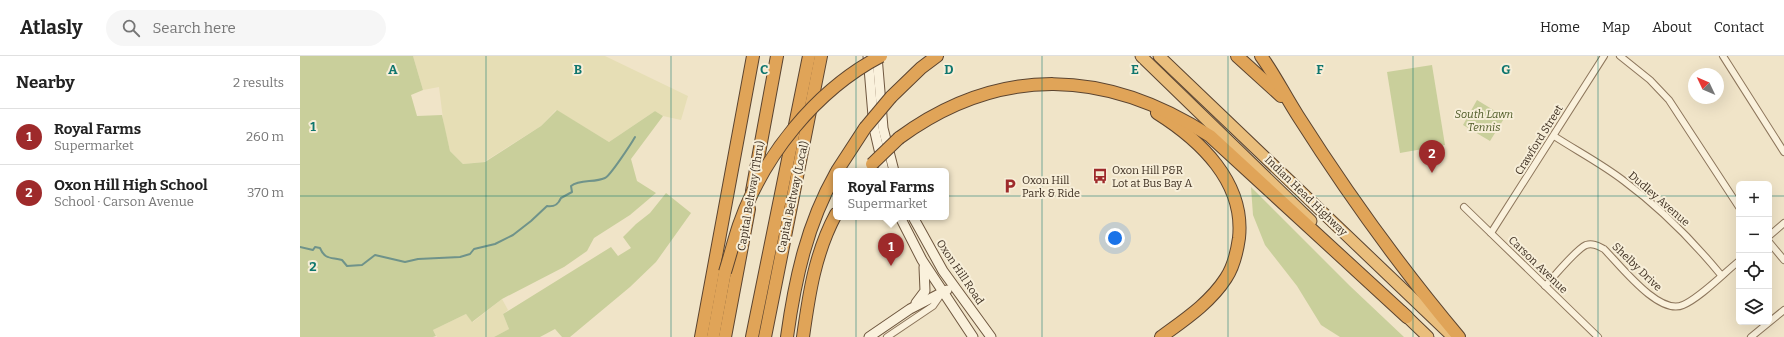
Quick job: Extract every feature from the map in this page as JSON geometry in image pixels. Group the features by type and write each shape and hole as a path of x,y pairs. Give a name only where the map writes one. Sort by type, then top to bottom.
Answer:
{"highway":[{"path":"701,337 753,56"},
{"name":"Capital Beltway (Thru)","path":"725,337 777,56"},
{"path":"752,337 808,56"},
{"name":"Capital Beltway (Local)","path":"765,337 821,56"},
{"path":"713,337 725,272 739,224 749,200 774,155 790,134 825,96 843,81 881,56"},
{"path":"840,168 865,128 891,98 916,72 937,56"},
{"name":"Indian Head Highway","path":"1141,56 1428,337"},
{"name":"Indian Head Highway","path":"1159,56 1453,337"},
{"path":"1237,56 1267,82 1297,115"},
{"path":"1261,56 1297,115 1390,250 1459,337"},
{"path":"869,168 899,138 930,117 970,99 1005,89 1052,84 1090,86 1117,92 1142,100 1176,115 1210,136 1407,317"},
{"path":"1117,92 1171,122 1196,142 1209,156 1229,183 1239,218 1238,249 1233,266 1226,278 1209,299 1161,337"},
{"path":"787,337 802,253 822,200 833,179"},
{"path":"804,337 811,284 817,259 833,220"}],"main road":[{"path":"868,56 874,128 883,168"},
{"path":"877,56 883,128 893,168"},
{"path":"902,220 922,260 942,293 973,337"},
{"name":"Oxon Hill Road","path":"915,220 932,254 953,286 991,337"},
{"path":"910,309 925,291 925,272 922,260"},
{"path":"869,337 910,309 953,286"}],"street":[{"name":"Crawford Street","path":"1491,233 1604,56"},
{"path":"1620,56 1650,80 1669,100 1736,202"},
{"path":"1723,56 1784,152"},
{"name":"Dudley Avenue","path":"1554,136 1595,161 1637,191 1686,237 1721,275"},
{"name":"Carson Avenue","path":"1464,207 1598,337"},
{"path":"1772,233 1784,223"},
{"name":"Shelby Drive","path":"1545,286 1578,252 1586,246 1595,244 1604,249 1654,298 1670,306 1677,307 1685,304 1736,263"},
{"path":"1772,246 1784,260"},
{"path":"887,337 933,306 942,293"},
{"path":"1751,337 1784,310"}],"shaded area":[{"path":"413,56 605,56 688,96 681,120 663,116 655,111 609,142 556,110 541,126 484,162 463,164 450,151 444,127 439,87 423,90"},
{"path":"502,299 508,310 503,314 509,329 494,337 437,337 433,330 466,314 473,322"}],"green space":[{"path":"300,56 413,56 423,90 411,95 417,116 442,115 450,151 463,164 485,162 541,126 557,110 609,142 655,111 663,116 631,159 637,181 656,193 630,215 594,238 587,251 564,267 502,299 472,322 466,314 433,330 436,336 433,337 300,337"},
{"path":"1432,65 1445,145 1400,153 1387,72"},
{"name":"South Lawn Tennis","path":"1477,100 1505,117 1490,141 1463,125"},
{"path":"1251,187 1350,286 1404,337 1340,337 1321,325 1297,286 1265,245 1253,215"},
{"path":"666,193 691,213 656,262 630,287 570,337 562,337 555,329 540,337 494,337 509,329 503,314 611,247 618,256 631,248 623,237 650,213"}],"waterway":[{"path":"300,247 313,250 315,247 320,248 324,255 342,260 347,266 362,265 375,255 405,262 418,259 460,257 470,254 474,249 495,244 513,235 547,206 556,205 561,198 572,192 571,186 579,182 601,179 608,176 635,137"}],"place":[{"name":"Oxon Hill High School","path":"1432,173"},
{"name":"Oxon Hill P&R Lot at Bus Bay A","path":"1100,176"},
{"name":"Oxon Hill Park & Ride","path":"1010,186"},
{"name":"Royal Farms","path":"891,266"}]}
